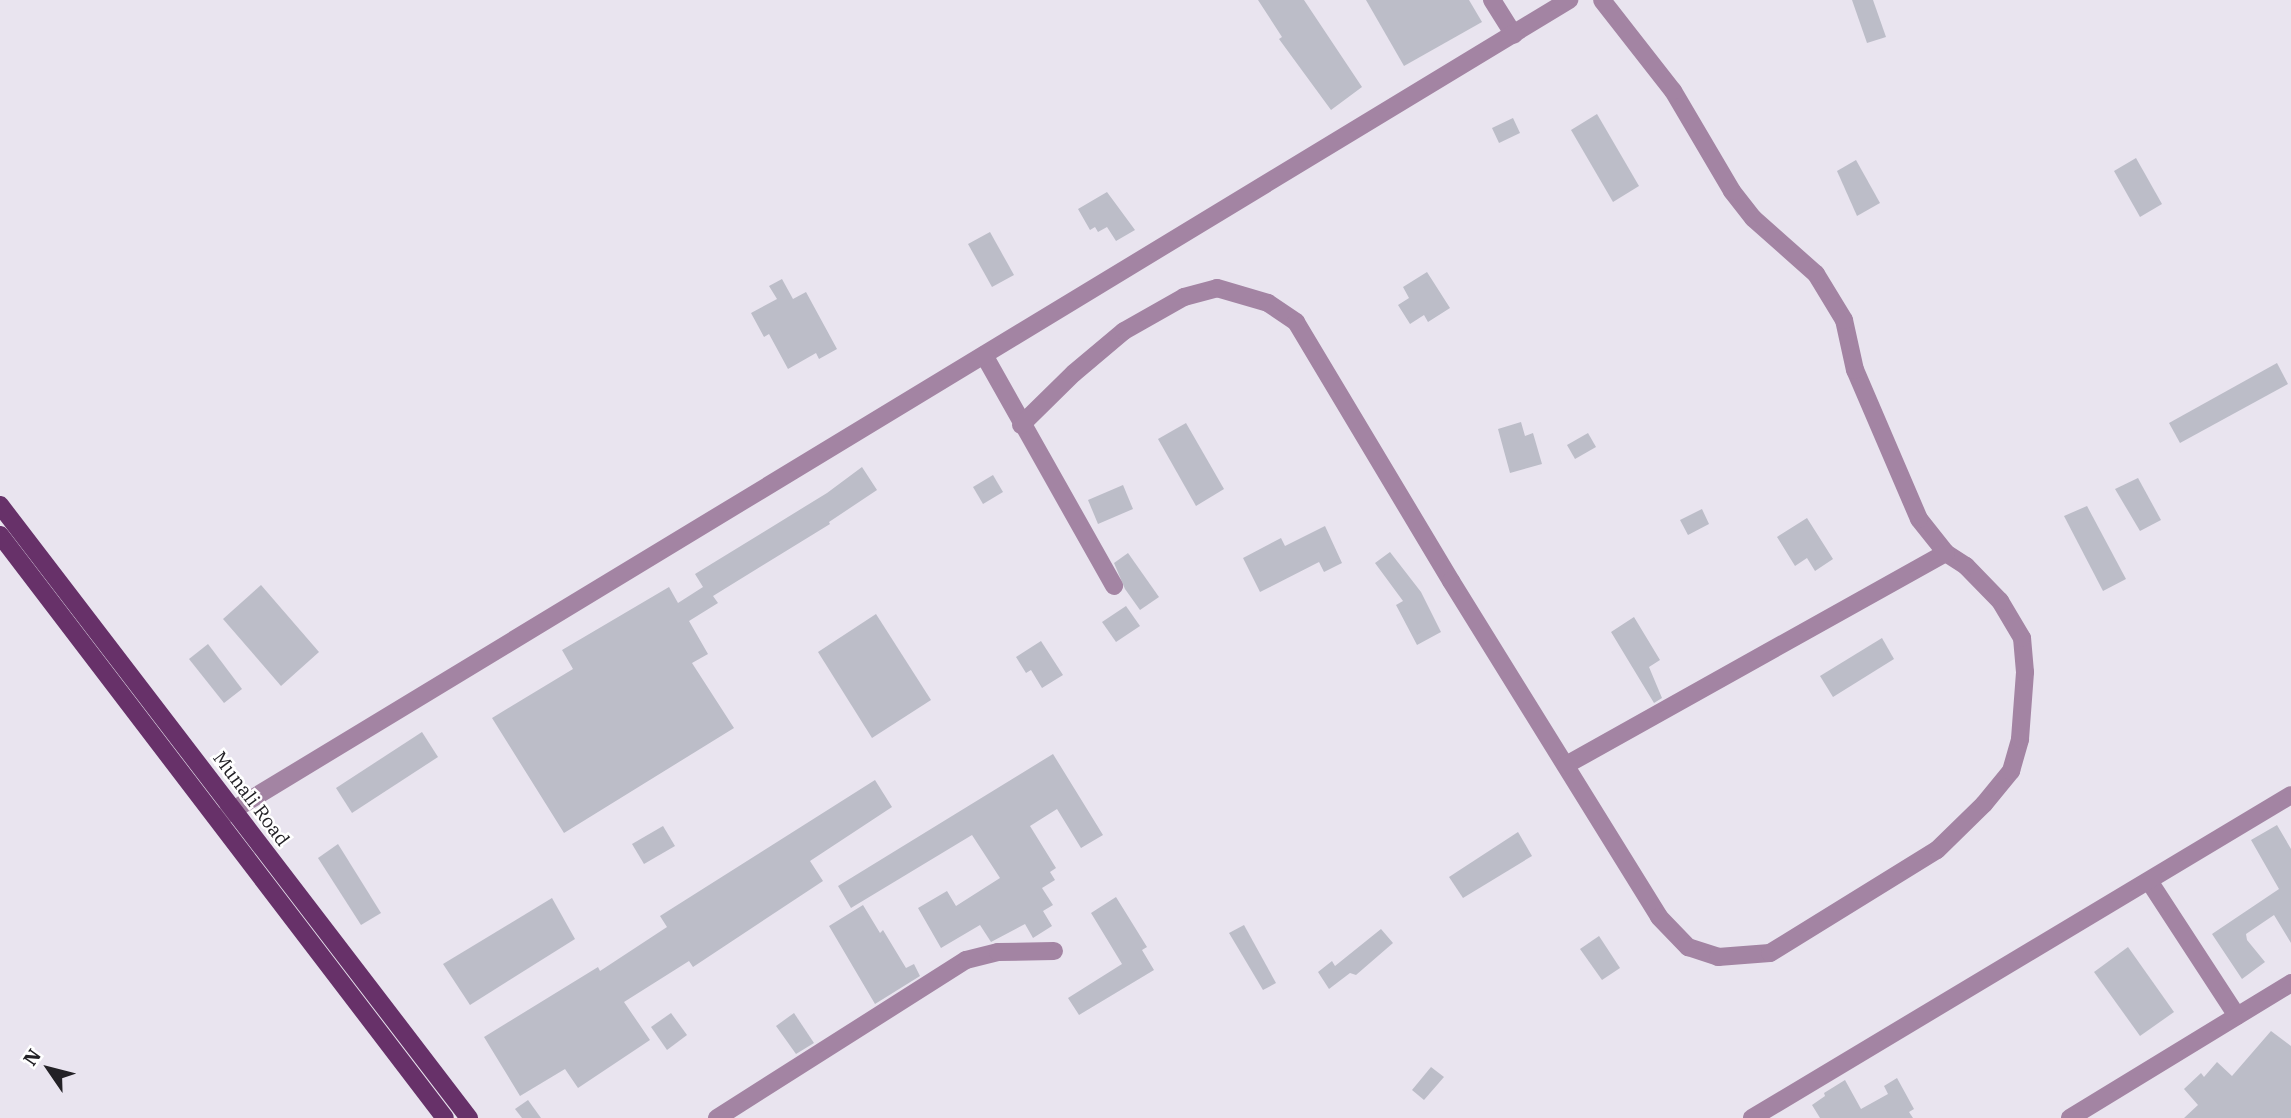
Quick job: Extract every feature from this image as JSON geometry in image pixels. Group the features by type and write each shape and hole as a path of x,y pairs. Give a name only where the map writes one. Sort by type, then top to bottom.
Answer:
{"main road":[{"name":"Munali Road","path":"0,505 444,1118"},
{"name":"Munali Road","path":"0,535 469,1118"}],"street":[{"path":"1492,0 1514,35"},
{"path":"224,815 1569,0"},
{"path":"1021,425 1074,373 1124,331 1184,297 1217,288 1268,303 1296,322 1451,581 1659,917 1688,947 1718,957 1770,953 1937,850 1984,804 2011,771 2020,739 2025,672 2022,638 2000,601 1966,566 1946,552 1919,519 1855,370 1844,320 1816,274 1753,218 1732,191 1673,91 1602,0"},
{"path":"984,355 1114,586"},
{"path":"1566,765 1946,552"},
{"path":"1752,1118 2291,794"},
{"path":"2149,881 2237,1016"},
{"path":"717,1118 966,960 998,952 1055,951"},
{"path":"2070,1118 2291,983"}],"building":[{"path":"1258,0 1304,0 1362,87 1331,110 1279,39 1282,37"},
{"path":"1366,0 1469,0 1482,22 1404,66"},
{"path":"1852,0 1873,0 1886,37 1867,43"},
{"path":"1597,114 1639,186 1613,202 1571,130"},
{"path":"1513,118 1520,133 1499,143 1492,128"},
{"path":"2136,158 2162,204 2140,217 2114,171"},
{"path":"1856,160 1880,203 1857,216 1837,171"},
{"path":"1107,192 1135,230 1116,241 1107,227 1098,232 1095,227 1090,230 1078,209"},
{"path":"990,232 1014,275 992,287 968,244"},
{"path":"1427,272 1450,308 1428,322 1424,315 1410,324 1398,305 1409,298 1403,287"},
{"path":"782,279 793,299 806,292 837,349 819,359 816,353 788,369 769,334 764,337 751,313 777,299 769,286"},
{"path":"2277,363 2288,384 2180,443 2169,423"},
{"path":"1521,422 1525,436 1533,433 1542,464 1510,473 1498,429"},
{"path":"1186,423 1224,489 1196,506 1158,439"},
{"path":"1588,433 1596,447 1575,459 1567,445"},
{"path":"862,467 877,490 829,522 830,524 713,596 718,603 689,621 708,654 692,663 734,728 564,833 492,718 573,669 562,650 669,587 678,603 703,587 695,574 827,493"},
{"path":"993,475 1003,492 983,504 973,487"},
{"path":"2138,478 2161,520 2140,531 2115,489"},
{"path":"1123,485 1133,509 1098,524 1088,500"},
{"path":"2087,506 2126,579 2103,591 2064,516"},
{"path":"1702,509 1709,524 1688,535 1680,520"},
{"path":"1807,518 1833,559 1815,571 1807,558 1795,566 1777,537"},
{"path":"1325,526 1342,563 1324,572 1319,562 1260,592 1243,558 1281,538 1285,546"},
{"path":"1390,552 1421,592 1441,632 1417,645 1396,605 1403,601 1375,563"},
{"path":"1128,553 1159,597 1140,610 1125,589 1114,563"},
{"path":"261,585 319,652 281,686 223,619"},
{"path":"1126,606 1140,626 1116,642 1102,622"},
{"path":"876,614 931,700 872,738 818,652"},
{"path":"1634,617 1660,660 1649,667 1662,698 1654,703 1611,632"},
{"path":"1882,638 1894,659 1833,697 1820,676"},
{"path":"1041,641 1063,675 1042,688 1031,670 1026,673 1016,657"},
{"path":"208,644 242,689 224,703 189,659"},
{"path":"422,732 438,757 352,813 336,788"},
{"path":"1053,754 1103,835 1081,848 1057,809 1030,826 1056,868 1050,872 1055,880 1042,888 1053,905 1043,911 1052,926 1033,938 1025,924 991,942 980,925 941,948 918,908 947,891 956,906 1000,878 972,835 851,908 838,886"},
{"path":"875,780 892,807 810,861 823,881 693,967 689,961 624,1002 650,1040 578,1088 565,1069 520,1096 484,1037 598,967 600,971 667,927 660,916"},
{"path":"2277,825 2291,849 2291,943 2274,915 2246,934 2247,940 2265,962 2242,979 2212,934 2279,889 2251,840"},
{"path":"663,826 675,846 644,864 632,844"},
{"path":"1518,832 1532,856 1463,898 1449,877"},
{"path":"338,844 381,913 361,925 318,858"},
{"path":"1116,897 1147,947 1142,950 1154,970 1079,1015 1068,998 1122,964 1091,913"},
{"path":"552,898 575,939 470,1005 443,964"},
{"path":"863,905 880,933 883,930 906,968 914,964 920,976 875,1004 829,926"},
{"path":"1244,925 1276,983 1263,990 1229,933"},
{"path":"1381,929 1393,943 1356,975 1350,973 1329,989 1318,972 1332,961 1335,966"},
{"path":"1599,936 1620,968 1602,980 1580,949"},
{"path":"2128,947 2174,1012 2140,1036 2094,972"},
{"path":"671,1013 687,1035 667,1050 651,1027"},
{"path":"794,1013 814,1043 796,1054 776,1026"},
{"path":"2271,1031 2291,1046 2291,1118 2184,1118 2198,1105 2184,1089 2201,1073 2204,1077 2217,1062 2232,1076"},
{"path":"1431,1067 1444,1077 1424,1100 1412,1090"},
{"path":"1897,1078 1914,1109 1909,1112 1913,1118 1820,1118 1812,1105 1825,1096 1824,1093 1845,1080 1861,1109 1888,1094 1884,1086"},
{"path":"528,1100 541,1118 522,1118 515,1109"}]}
